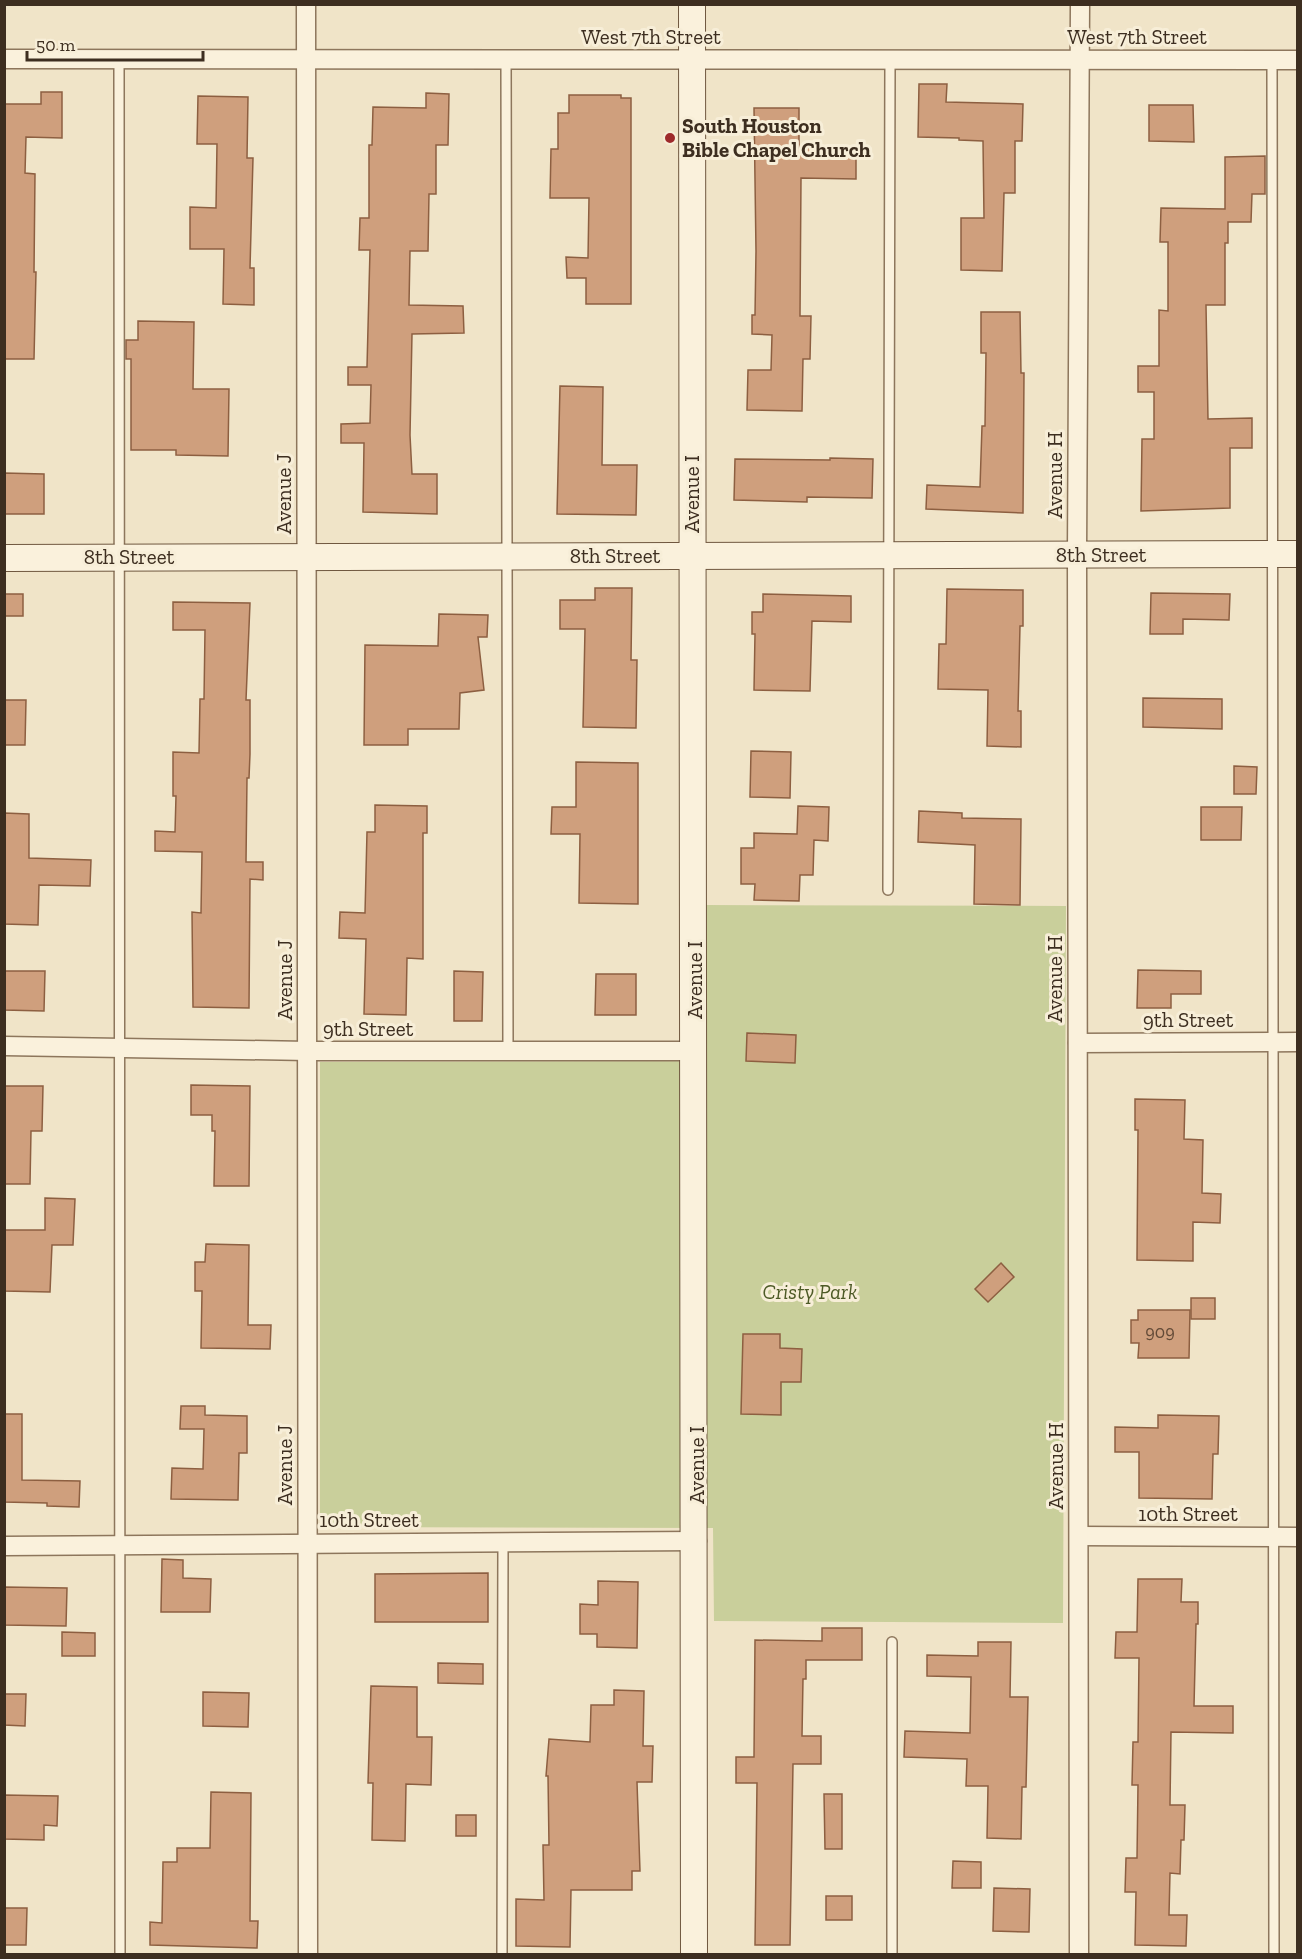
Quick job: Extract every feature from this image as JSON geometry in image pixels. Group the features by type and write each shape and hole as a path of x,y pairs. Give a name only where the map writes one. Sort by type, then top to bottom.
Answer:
{"street":[{"name":"Avenue J","path":"306,4 308,1954"},
{"name":"Avenue I","path":"692,4 697,1541 694,1954"},
{"name":"Avenue H","path":"1079,1954 1077,555 1080,4"},
{"name":"West 7th Street","path":"4,59 1298,60"},
{"name":"8th Street","path":"4,558 1285,554"},
{"name":"9th Street","path":"1078,1043 1298,1042"},
{"name":"9th Street","path":"4,1046 308,1051 695,1051"},
{"name":"10th Street","path":"1079,1536 1298,1537"},
{"name":"10th Street","path":"4,1546 697,1541"}],"lane":[{"path":"119,59 120,1954"},
{"path":"506,59 508,1051"},
{"path":"888,890 890,60"},
{"path":"1272,60 1285,554 1273,1042 1274,1954"},
{"path":"502,1954 503,1542"},
{"path":"892,1642 892,1954"}],"green space":[{"name":"Cristy Park","path":"705,905 1066,906 1063,1623 714,1621 713,1528 320,1527 320,1062 705,1061"}],"building":[{"path":"919,84 947,84 946,102 1023,104 1022,141 1015,141 1015,193 1004,193 1002,271 961,270 961,218 984,218 983,141 918,137"},
{"path":"41,92 62,92 62,138 26,137 25,173 35,174 34,359 4,359 4,104 41,104"},
{"path":"426,93 449,94 448,145 436,145 436,194 429,194 428,251 410,251 409,305 463,306 464,333 412,334 410,435 412,474 437,474 437,514 363,512 364,443 341,443 341,424 370,423 371,385 348,385 348,367 367,367 370,250 359,250 360,218 369,218 369,145 372,145 373,107 426,108"},
{"path":"569,95 621,95 621,98 631,98 631,304 586,304 586,278 567,278 566,257 588,258 589,198 550,198 551,149 558,149 558,113 569,113"},
{"path":"198,96 248,97 247,158 253,158 250,268 254,268 254,305 223,304 224,249 190,249 190,207 216,208 217,144 197,144"},
{"path":"1149,105 1193,105 1194,142 1149,141"},
{"path":"754,108 799,108 799,148 856,149 856,179 801,178 800,316 811,316 810,359 803,359 802,411 747,410 748,370 771,370 772,335 752,334 752,315 755,315 756,251"},
{"path":"1265,156 1265,194 1252,194 1251,222 1228,222 1228,243 1225,243 1225,305 1206,305 1208,419 1252,418 1252,448 1230,448 1230,508 1141,511 1142,439 1154,439 1154,392 1138,392 1138,366 1159,366 1159,310 1168,311 1168,242 1160,242 1161,208 1225,209 1225,157"},
{"path":"981,312 1020,312 1021,373 1024,373 1023,513 926,509 927,485 980,487 982,426 985,426 986,353 981,353"},
{"path":"138,321 194,322 193,389 229,389 228,456 176,455 176,450 131,450 131,359 126,359 126,340 138,340"},
{"path":"560,386 603,387 602,465 637,465 636,515 557,514"},
{"path":"830,458 873,459 872,498 807,497 807,502 734,500 735,459 830,460"},
{"path":"4,473 44,474 44,514 4,514"},
{"path":"595,588 632,588 631,660 637,660 636,728 583,727 585,629 560,629 560,600 595,600"},
{"path":"947,589 1023,590 1018,711 1021,711 1021,747 987,746 988,690 938,689 939,644 946,644"},
{"path":"1151,593 1230,594 1229,620 1183,619 1183,634 1150,634"},
{"path":"4,594 23,594 23,616 4,616"},
{"path":"763,594 851,596 851,622 812,621 810,691 754,690 755,634 752,634 752,612 763,612"},
{"path":"173,602 250,603 246,700 250,700 250,754 249,778 247,778 246,862 263,862 263,880 250,879 249,1008 193,1007 192,912 201,913 202,852 155,851 155,831 175,832 176,796 173,796 173,752 199,753 200,699 204,699 205,630 173,630"},
{"path":"439,614 488,615 487,637 478,637 484,690 460,693 459,729 408,729 408,745 364,745 365,645 438,646"},
{"path":"1143,698 1222,699 1222,729 1143,727"},
{"path":"4,700 26,700 25,745 4,745"},
{"path":"751,751 791,752 790,798 750,797"},
{"path":"576,762 638,763 638,904 579,903 580,834 551,834 552,807 576,807"},
{"path":"1234,766 1257,767 1256,794 1234,794"},
{"path":"375,805 427,806 427,833 423,833 423,959 407,958 406,1015 364,1014 366,939 339,938 340,912 365,913 367,832 375,832"},
{"path":"798,806 829,807 828,841 814,840 813,875 800,875 799,901 754,900 755,884 741,884 741,848 754,848 754,833 797,834"},
{"path":"1201,807 1242,807 1241,840 1201,840"},
{"path":"919,811 962,813 962,818 1021,819 1020,905 974,904 975,845 918,842"},
{"path":"4,813 29,814 29,858 91,860 90,886 39,885 38,925 4,924"},
{"path":"1138,970 1201,971 1201,994 1171,994 1171,1008 1137,1008"},
{"path":"4,971 45,971 44,1011 4,1010"},
{"path":"454,971 483,972 482,1021 454,1021"},
{"path":"596,974 636,974 636,1015 595,1015"},
{"path":"747,1033 796,1035 795,1063 746,1061"},
{"path":"191,1085 250,1086 249,1186 214,1186 215,1131 212,1131 212,1115 191,1115"},
{"path":"4,1086 43,1086 42,1131 31,1131 30,1184 4,1184"},
{"path":"1135,1099 1185,1100 1184,1139 1203,1140 1202,1193 1221,1194 1220,1223 1193,1222 1193,1261 1137,1260 1138,1130 1135,1130"},
{"path":"45,1198 75,1199 73,1245 52,1245 50,1292 4,1291 4,1230 45,1230"},
{"path":"206,1244 249,1245 248,1325 271,1325 270,1349 201,1348 202,1291 195,1291 195,1262 205,1262"},
{"path":"1001,1263 1014,1277 988,1302 975,1289"},
{"path":"1191,1298 1215,1298 1215,1319 1191,1319"},
{"path":"1138,1310 1190,1310 1189,1358 1138,1358 1139,1343 1131,1343 1131,1320 1138,1320"},
{"path":"743,1334 780,1334 780,1348 802,1349 801,1382 781,1382 781,1415 741,1414"},
{"path":"181,1406 205,1406 205,1415 247,1416 247,1453 239,1453 238,1500 171,1499 172,1468 203,1469 204,1429 180,1429"},
{"path":"4,1414 22,1414 22,1480 80,1481 79,1507 47,1506 47,1503 4,1502"},
{"path":"1158,1415 1219,1416 1218,1454 1213,1454 1212,1499 1139,1498 1139,1452 1115,1452 1115,1427 1158,1428"},
{"path":"162,1559 183,1560 183,1578 211,1579 210,1612 161,1612"},
{"path":"488,1573 488,1622 375,1622 375,1574"},
{"path":"1138,1579 1182,1579 1181,1602 1198,1602 1194,1706 1233,1706 1233,1733 1171,1732 1170,1805 1185,1805 1180,1874 1170,1873 1169,1915 1187,1915 1186,1946 1135,1945 1136,1892 1125,1892 1126,1858 1137,1858 1138,1785 1132,1785 1133,1742 1138,1742 1139,1658 1115,1658 1116,1632 1137,1632"},
{"path":"598,1581 638,1582 637,1648 597,1647 597,1634 580,1634 580,1604 598,1605"},
{"path":"4,1587 67,1588 66,1626 4,1625"},
{"path":"822,1628 862,1628 862,1660 806,1660 806,1679 803,1679 802,1736 821,1736 821,1764 793,1764 790,1945 755,1945 757,1783 736,1783 736,1757 754,1757 755,1640 822,1641"},
{"path":"62,1632 95,1633 95,1656 62,1656"},
{"path":"978,1642 1011,1642 1010,1697 1028,1697 1026,1787 1022,1787 1021,1839 987,1838 988,1786 966,1786 967,1759 904,1757 905,1731 970,1733 971,1677 927,1676 927,1655 978,1656"},
{"path":"438,1663 483,1664 483,1684 438,1683"},
{"path":"371,1686 417,1687 417,1737 432,1737 431,1785 406,1784 405,1841 372,1840 373,1783 368,1783"},
{"path":"614,1690 644,1691 643,1746 653,1746 652,1782 637,1782 640,1871 632,1871 632,1890 571,1890 570,1947 516,1946 516,1899 544,1900 543,1845 549,1845 548,1776 546,1776 549,1739 590,1742 591,1705 614,1705"},
{"path":"203,1692 249,1693 248,1727 203,1726"},
{"path":"4,1694 26,1694 25,1726 4,1725"},
{"path":"211,1792 251,1793 250,1921 258,1921 257,1948 150,1945 150,1922 162,1923 163,1862 177,1862 177,1848 210,1848"},
{"path":"824,1794 842,1794 842,1849 825,1849"},
{"path":"4,1795 58,1796 57,1826 44,1825 44,1840 4,1839"},
{"path":"456,1815 476,1815 476,1836 456,1836"},
{"path":"953,1861 981,1862 981,1888 952,1888"},
{"path":"994,1888 1030,1889 1029,1932 993,1931"},
{"path":"826,1896 852,1896 852,1920 826,1920"},
{"path":"4,1908 27,1908 26,1945 4,1945"}],"place":[{"name":"South Houston Bible Chapel Church","path":"670,138"}]}
